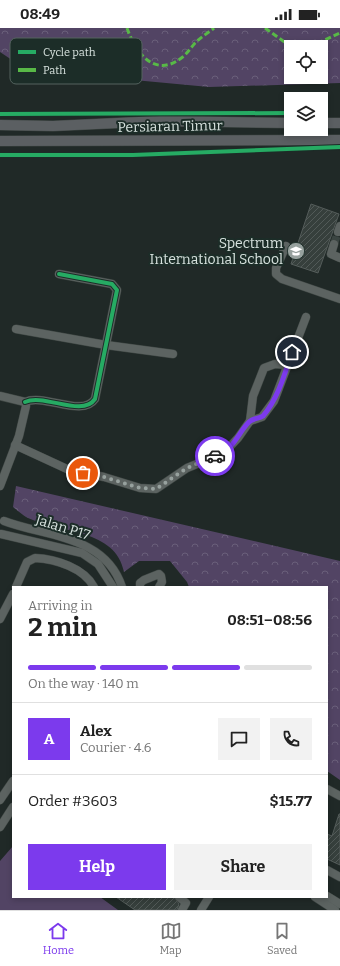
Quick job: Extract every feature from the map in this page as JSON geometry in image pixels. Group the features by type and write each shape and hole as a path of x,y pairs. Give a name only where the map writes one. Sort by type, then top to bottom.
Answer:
{"main road":[{"name":"Persiaran Timur","path":"0,125 53,126 161,121 284,123"},
{"path":"328,123 340,123"},
{"name":"Persiaran Timur","path":"0,141 340,140"}],"street":[{"path":"334,244 331,254 340,258"},
{"path":"286,246 276,268 276,274 282,279 340,299"},
{"path":"0,396 25,402 36,400 85,406 92,403 95,399 117,293 116,287 112,284 59,274"},
{"path":"250,421 262,417 274,400 306,317"},
{"path":"16,328 106,345 173,354"},
{"path":"15,446 78,472 104,477 140,488 156,489 187,468 224,453 238,438 250,421 253,396 264,368 275,364 287,365"},
{"path":"0,486 15,446 25,413 25,402"},
{"path":"0,534 3,530 2,518"},
{"name":"Jalan P17","path":"2,518 86,545 107,561 121,586"},
{"name":"Jalan P17","path":"0,534 82,552 98,564 112,586"},
{"path":"16,586 27,562 35,558 74,568 88,578 93,586"},
{"path":"140,586 140,583 144,580 159,574 162,582 160,586"},
{"path":"0,619 12,596"},
{"path":"0,800 12,782"},
{"path":"328,790 340,796"},
{"path":"0,827 12,809"},
{"path":"328,871 340,877"},
{"path":"328,897 340,904"},
{"path":"180,898 186,903 182,910"},
{"path":"201,910 208,898"},
{"path":"317,898 335,910"}],"green space":[{"path":"0,28 340,28 340,83 328,83 328,40 284,40 284,84 307,84 209,87 142,81 142,38 10,38 10,59 0,52"},
{"path":"16,486 340,561 340,780 328,772 328,586 189,586 170,561 139,561 124,572 119,558 110,548 99,540 85,534 41,523 28,518 13,507"},
{"path":"12,847 12,898 101,898 118,910 0,910 0,861"}],"building":[{"path":"311,204 339,214 318,273 291,264"},
{"path":"340,814 340,865 328,859 328,834 332,836"},
{"path":"117,898 175,898 179,904 177,910 135,910"}],"tunnel":[{"path":"334,244 338,232"}],"marked path":[{"path":"127,28 131,38"},
{"path":"142,55 153,64 170,64 180,59 197,41 214,28"},
{"path":"265,28 284,42"},
{"path":"324,40 340,33"}],"cycle path":[{"path":"0,114 284,113"},
{"path":"0,155 133,155 340,147"},
{"path":"25,402 42,400 72,406 81,406 89,404 95,399 117,290 112,284 59,274"}],"way so far":[{"path":"83,473 104,477 140,488 156,489 187,468 215,456"}],"place":[{"name":"Spectrum International School","path":"296,251"}],"route":[{"path":"215,456 224,453 238,438 250,421 262,417 274,400 292,352"}]}
